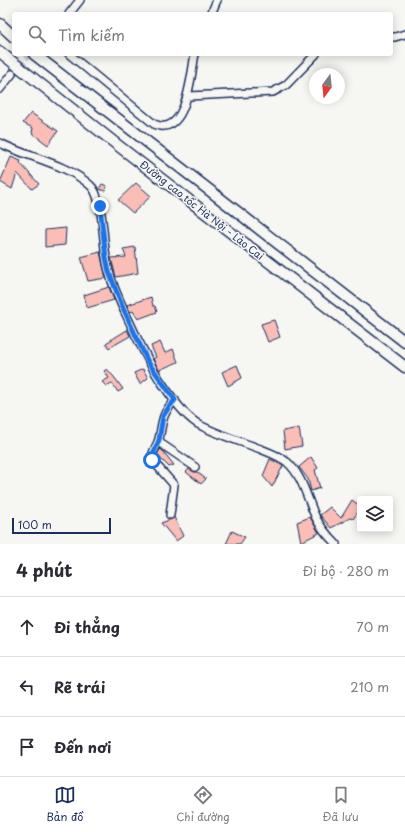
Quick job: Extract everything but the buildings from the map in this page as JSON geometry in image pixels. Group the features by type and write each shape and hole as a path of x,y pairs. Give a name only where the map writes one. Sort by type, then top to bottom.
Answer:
{"highway":[{"path":"0,24 12,35"},
{"name":"Đường cao tốc Hà Nội - Lào Cai","path":"0,52 114,142 405,366"},
{"name":"Đường cao tốc Hà Nội - Lào Cai","path":"37,56 405,342"}],"street":[{"path":"71,12 80,0"},
{"path":"212,12 217,0"},
{"path":"393,37 405,34"},
{"path":"71,56 154,124 162,127 171,124 181,112 188,96 195,56"},
{"path":"188,96 273,92 286,85 314,56"},
{"path":"0,89 12,74"},
{"path":"0,143 69,171 91,185 96,192 100,206 106,258 115,288 148,362 175,400 194,421 205,427 274,455 286,462 301,481 316,519 322,529 336,544"},
{"path":"170,515 174,485 152,459 159,440 163,416 175,400"},
{"path":"159,440 163,445 195,467"}],"tunnel":[{"path":"12,74 27,56"}],"route":[{"path":"100,206 109,272 123,308 148,362 175,400 163,416 159,440 152,460"}]}
